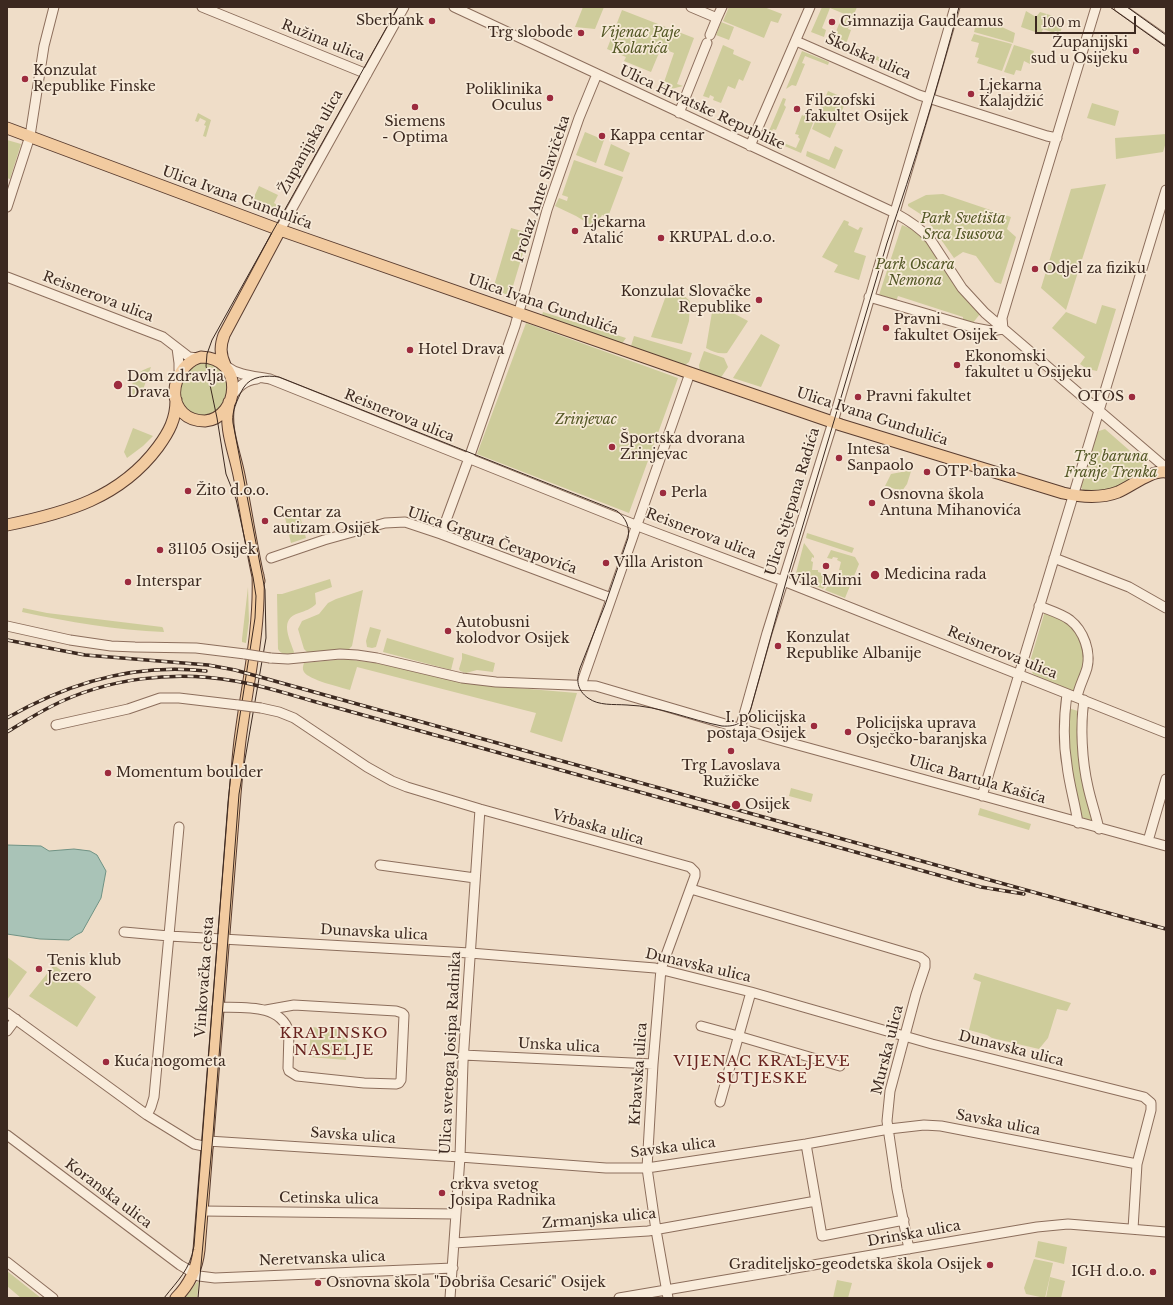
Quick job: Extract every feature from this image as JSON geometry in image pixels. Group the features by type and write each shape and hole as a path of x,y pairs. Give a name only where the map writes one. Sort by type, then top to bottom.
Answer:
{"main road":[{"name":"Ulica Ivana Gundulića","path":"7,128 172,191 280,230 832,422 1074,495 1091,497 1105,496 1118,492 1165,466"},
{"name":"Županijska ulica","path":"199,357 213,349 224,335 280,230"},
{"name":"Županijska ulica","path":"224,335 221,354 225,365"},
{"path":"7,525 76,507 109,492 123,483 148,460 171,428 176,412 175,390 179,375 185,366 199,357 214,358 225,365 232,379 232,388 229,400 219,417 206,420 181,422 171,428"},
{"path":"176,400 180,410 186,416 194,420"},
{"name":"Vinkovačka cesta","path":"176,1298 194,1274 198,1259 235,794 241,732 256,636 259,598 258,575 239,474 227,421 229,400"},
{"name":"Vinkovačka cesta","path":"206,420 219,426 231,440"}],"street":[{"path":"7,207 30,136 44,46 54,7"},
{"name":"Ružina ulica","path":"202,7 367,74"},
{"name":"Županijska ulica","path":"280,230 404,7"},
{"name":"Ulica Hrvatske Republike","path":"454,7 910,221 924,233 935,246 970,298 1003,329 1165,466"},
{"path":"692,7 718,18"},
{"path":"679,113 722,7"},
{"path":"750,146 810,7"},
{"name":"Ulica Stjepana Radića","path":"740,729 783,580 895,213 955,7"},
{"path":"869,297 975,328 991,331 1003,329 1003,313 1096,7"},
{"path":"1119,7 1166,40"},
{"name":"Školska ulica","path":"796,40 929,98 1057,138"},
{"name":"Prolaz Ante Slavičeka","path":"520,313 547,210 579,118 597,74"},
{"path":"982,796 1018,674 1164,204 1166,190"},
{"name":"Reisnerova ulica","path":"7,277 163,337 189,357 199,357"},
{"path":"440,534 469,458 520,313"},
{"path":"177,348 179,375"},
{"name":"Reisnerova ulica","path":"225,365 233,371 241,374 270,379 636,525 783,580 1166,733"},
{"path":"581,685 690,373"},
{"path":"229,400 237,388 245,382 254,379 270,379"},
{"name":"Ulica Grgura Čevapovića","path":"271,558 324,540 385,523 405,522 611,598"},
{"path":"1054,558 1129,587 1166,608"},
{"path":"1039,606 1070,620 1080,633 1087,647 1087,668 1080,699 1083,709 1084,759 1088,785 1099,829"},
{"name":"Ulica Bartula Kašića","path":"7,626 87,643 135,648 188,648 217,650 270,658 288,659 340,654 357,655 377,658 462,678 496,682 596,686 740,729 1099,829 1166,846"},
{"path":"1067,694 1066,765 1078,823"},
{"name":"Vrbaska ulica","path":"56,725 128,709 160,698 178,698 238,705 279,712 294,718 367,767 392,781 407,787 480,809 692,868 695,874 691,889"},
{"path":"1148,841 1166,779"},
{"name":"Ulica svetoga Josipa Radnika","path":"450,1298 460,1157 464,1055 480,809"},
{"path":"147,1115 154,1097 179,827"},
{"path":"380,865 475,878"},
{"name":"Murska ulica","path":"691,889 920,957 925,961 925,967 904,1036 890,1090 887,1121 897,1189 909,1249"},
{"name":"Krbavska ulica","path":"668,1294 656,1230 647,1168 653,1064 661,969 691,889"},
{"name":"Dunavska ulica","path":"124,932 169,936 470,953 661,969 751,992 904,1036 1144,1097 1152,1103 1137,1164"},
{"path":"720,1102 751,992"},
{"path":"217,1007 266,1010 294,1005 396,1011 402,1013 404,1015 401,1080 396,1084 364,1084 296,1076 289,1071 288,1068 289,1032 282,1020 275,1014 266,1010"},
{"path":"282,1020 282,1014 286,1006"},
{"name":"Savska ulica","path":"7,1013 147,1115 194,1144 460,1157 606,1168 647,1168 806,1144 889,1129 924,1125 941,1126 1137,1164"},
{"path":"7,1031 16,1020"},
{"path":"701,1026 840,1066"},
{"name":"Unska ulica","path":"464,1055 653,1064"},
{"name":"Koranska ulica","path":"7,1135 194,1274"},
{"path":"806,1144 822,1236 904,1220"},
{"path":"1133,1229 1137,1164"},
{"name":"Zrmanjska ulica","path":"454,1243 644,1232 816,1201"},
{"name":"Cetinska ulica","path":"202,1211 456,1214"},
{"name":"Drinska ulica","path":"619,1298 668,1294 909,1249 1052,1225 1068,1224 1166,1232"},
{"path":"7,1262 52,1298"},
{"name":"Neretvanska ulica","path":"194,1274 201,1277 215,1278 453,1268"}],"green space":[{"path":"583,7 604,7 595,29 575,27"},
{"path":"729,7 764,7 782,14 778,23 771,21 764,38 723,21"},
{"path":"822,7 857,7 848,29 851,30 846,44 849,45 848,47 858,51 859,49 866,52 865,54 875,58 877,56 880,58 879,61 827,39 831,33 835,34 841,19 845,21 847,15 830,8 822,28 826,30 824,37 811,32"},
{"name":"Vijenac Paje Kolarića","path":"622,10 694,38 677,84 683,86 667,90 662,88 674,53 661,48 651,72 624,61 626,57 607,49"},
{"path":"1026,11 1036,17 1040,12 1053,16 1051,23 1062,26 1060,35 1043,29 1041,34 1021,27"},
{"path":"977,21 993,23 1015,33 1013,43 974,32"},
{"path":"721,22 734,27 729,40 716,35"},
{"path":"974,34 1012,44 1002,71 977,63 979,58 975,57 979,43 971,41"},
{"path":"723,45 734,50 733,54 751,62 743,81 739,79 735,89 728,86 721,103 713,100 714,97 710,95 709,98 703,96"},
{"path":"1014,45 1034,51 1030,64 1024,61 1021,71 1016,70 1014,75 1004,72"},
{"path":"802,51 829,62 828,65 805,56 802,63 805,64 796,86 792,85 786,89"},
{"path":"828,91 847,99 830,138 812,129"},
{"path":"783,98 786,99 784,105 786,107 776,130 773,129 769,137 796,148 800,139 798,137 799,135 795,134 802,115 804,116 805,114 815,118 801,153 766,138"},
{"path":"1092,103 1119,111 1115,126 1087,118"},
{"path":"198,113 211,120 206,137 203,136 206,121 200,118 198,122 195,121"},
{"path":"585,132 604,140 596,163 576,155"},
{"path":"1166,134 1166,142 1163,152 1116,159 1115,138"},
{"path":"7,140 21,144 10,179 7,178"},
{"path":"611,144 630,153 623,172 604,165"},
{"path":"835,146 843,150 835,169 806,156 807,151 829,160"},
{"path":"574,160 623,177 608,217 602,215 599,221 597,220 594,227 555,206 559,198 567,201 568,197 562,195"},
{"path":"1106,184 1066,310 1041,288 1071,189"},
{"path":"259,186 278,195 274,203 280,207 275,215 250,206"},
{"name":"Park Svetišta Srca Isusova","path":"943,194 1011,217 1007,229 1016,237 1001,284 995,282 976,256 963,252 954,258 925,217 908,206 908,204 926,195"},
{"path":"844,220 849,222 848,225 858,230 860,227 863,228 854,252 866,256 859,280 834,272 838,265 822,257"},
{"name":"Park Oscara Nemona","path":"902,225 920,235 927,242 961,294 980,314 972,324 963,321 963,317 898,296 896,301 879,295"},
{"path":"511,228 529,233 510,296 493,289"},
{"path":"668,290 682,294 690,301 689,321 682,344 651,337"},
{"path":"1102,305 1116,309 1097,371 1088,369 1080,364 1085,357 1052,328 1066,312 1096,324"},
{"path":"713,306 720,306 748,321 727,353 711,351 706,348"},
{"path":"543,312 626,338 621,345 541,318"},
{"name":"Zrinjevac","path":"526,323 678,378 629,513 477,454"},
{"path":"761,334 780,345 761,387 733,378"},
{"path":"634,336 692,353 689,362 685,365 633,348 631,346"},
{"path":"704,351 724,358 728,367 720,379 700,373 699,365"},
{"path":"200,361 221,367 228,384 225,398 221,405 217,410 205,416 198,415 185,409 181,405 180,400 180,386 183,377 188,370"},
{"path":"151,367 140,398 129,394 138,374"},
{"path":"133,428 153,436 127,458 124,452"},
{"name":"Trg baruna Franje Trenka","path":"1105,429 1145,464 1144,474 1112,490 1085,493 1081,487 1082,478 1096,432"},
{"path":"911,464 913,465 907,484 902,491 885,486 891,474 907,471"},
{"path":"298,509 306,538 291,543 284,513"},
{"path":"807,533 854,548 852,553 806,538"},
{"path":"804,543 814,556 814,558 812,557 811,561 813,562 812,570 818,570 818,572 831,576 832,578 823,589 795,577"},
{"path":"831,550 855,557 859,564 845,598 825,590 834,577 840,579 842,570 839,570 841,562 837,560 838,558 827,558"},
{"path":"330,579 332,587 315,593 316,604 308,610 293,616 289,620 287,629 294,652 293,654 284,654 278,649 277,594 282,594"},
{"path":"248,587 249,621 246,643 242,642 242,639"},
{"path":"363,590 352,646 349,649 311,653 307,652 304,649 298,629 302,621 319,614 328,603"},
{"path":"23,608 47,613 162,627 164,632 75,622 22,612"},
{"path":"1045,611 1063,618 1079,635 1086,654 1078,689 1072,692 1033,674 1029,665"},
{"path":"370,627 381,630 376,647 372,648 367,647 366,641"},
{"path":"387,638 454,658 451,670 383,652"},
{"path":"462,653 495,663 493,672 477,670 466,673 460,671 459,669"},
{"path":"345,659 382,664 505,687 577,693 562,742 530,732 536,713 357,667 350,690 312,678 303,670 304,663"},
{"path":"1068,708 1078,711 1081,759 1092,820 1090,821 1080,816 1076,799 1067,734"},
{"path":"791,788 813,794 811,802 789,796"},
{"path":"980,808 1031,824 1029,830 978,815"},
{"path":"7,957 27,972 7,1000"},
{"path":"54,965 96,997 77,1027 29,996"},
{"path":"975,973 1071,1003 1067,1011 1057,1009 1048,1038 1039,1049 992,1038 969,1030 981,982 973,979"},
{"path":"311,1027 348,1030 346,1060 309,1057"},
{"path":"1038,1241 1067,1247 1064,1264 1035,1257"},
{"path":"1034,1259 1053,1263 1045,1298 1026,1294 1024,1288"},
{"path":"7,1271 41,1298 21,1298 7,1286"},
{"path":"1050,1277 1065,1281 1061,1298 1046,1298"},
{"path":"837,1280 852,1283 848,1298 833,1298"},
{"path":"199,1281 197,1298 185,1298 196,1283"}],"shaded area":[{"path":"7,845 41,846 49,851 74,849 90,851 97,855 106,871 101,898 82,932 69,940 40,939 7,934"}],"tram line":[{"path":"164,1298 179,1280 190,1262 194,1246 228,802 231,773 255,618 256,596 253,577 236,499 226,474 217,418 206,366 207,354 212,340 398,7"},
{"path":"198,1298 213,1135 239,794 266,638 265,590 233,423 234,409 243,389 247,383 255,378 264,376 279,377 617,511 627,523 628,538 605,605 580,668 578,684 582,692 592,701 606,704 651,708 722,726 732,726 740,723 744,720 751,708 786,582 887,243 907,184 943,66 959,7"},
{"path":"1110,7 1166,47"},
{"path":"1127,7 1166,35"}],"railway":[{"path":"7,640 85,655 208,665 235,670 1166,929"},
{"path":"7,718 54,695 103,678 154,670 180,669 206,671"},
{"path":"7,732 46,709 73,696 118,683 142,679 189,676 235,681 272,689 981,887 1024,894"}],"place":[{"name":"Sberbank","path":"432,21"},
{"name":"Gimnazija Gaudeamus","path":"832,22"},
{"name":"Trg slobode","path":"581,33"},
{"name":"Županijski sud u Osijeku","path":"1136,51"},
{"name":"Konzulat Republike Finske","path":"25,79"},
{"name":"Ljekarna Kalajdžić","path":"971,94"},
{"name":"Poliklinika Oculus","path":"550,98"},
{"name":"Siemens - Optima","path":"415,107"},
{"name":"Filozofski fakultet Osijek","path":"797,109"},
{"name":"Kappa centar","path":"602,136"},
{"name":"Ljekarna Atalić","path":"575,231"},
{"name":"KRUPAL d.o.o.","path":"661,238"},
{"name":"Odjel za fiziku","path":"1035,269"},
{"name":"Konzulat Slovačke Republike","path":"759,300"},
{"name":"Pravni fakultet Osijek","path":"886,328"},
{"name":"Hotel Drava","path":"410,350"},
{"name":"Ekonomski fakultet u Osijeku","path":"957,365"},
{"name":"Dom zdravlja Drava","path":"118,385"},
{"name":"Pravni fakultet","path":"858,397"},
{"name":"OTOS","path":"1132,397"},
{"name":"Športska dvorana Zrinjevac","path":"612,447"},
{"name":"Intesa Sanpaolo","path":"839,458"},
{"name":"OTP banka","path":"927,472"},
{"name":"Žito d.o.o.","path":"188,491"},
{"name":"Perla","path":"663,493"},
{"name":"Osnovna škola Antuna Mihanovića","path":"872,503"},
{"name":"Centar za autizam Osijek","path":"265,521"},
{"name":"31105 Osijek","path":"160,550"},
{"name":"Villa Ariston","path":"606,563"},
{"name":"Vila Mimi","path":"826,566"},
{"name":"Medicina rada","path":"875,575"},
{"name":"Interspar","path":"128,582"},
{"name":"Autobusni kolodvor Osijek","path":"448,631"},
{"name":"Konzulat Republike Albanije","path":"778,646"},
{"name":"I. policijska postaja Osijek","path":"814,726"},
{"name":"Policijska uprava Osječko-baranjska","path":"848,732"},
{"name":"Trg Lavoslava Ružičke","path":"731,751"},
{"name":"Momentum boulder","path":"108,773"},
{"name":"Osijek","path":"736,805"},
{"name":"Tenis klub Jezero","path":"39,969"},
{"name":"Kuća nogometa","path":"106,1062"},
{"name":"crkva svetog Josipa Radnika","path":"442,1193"},
{"name":"Graditeljsko-geodetska škola Osijek","path":"990,1265"},
{"name":"IGH d.o.o.","path":"1153,1272"},
{"name":"Osnovna škola \"Dobriša Cesarić\" Osijek","path":"318,1283"}],"district":[{"name":"KRAPINSKO NASELJE","path":"334,1042"},
{"name":"VIJENAC KRALJEVE SUTJESKE","path":"762,1070"}]}
